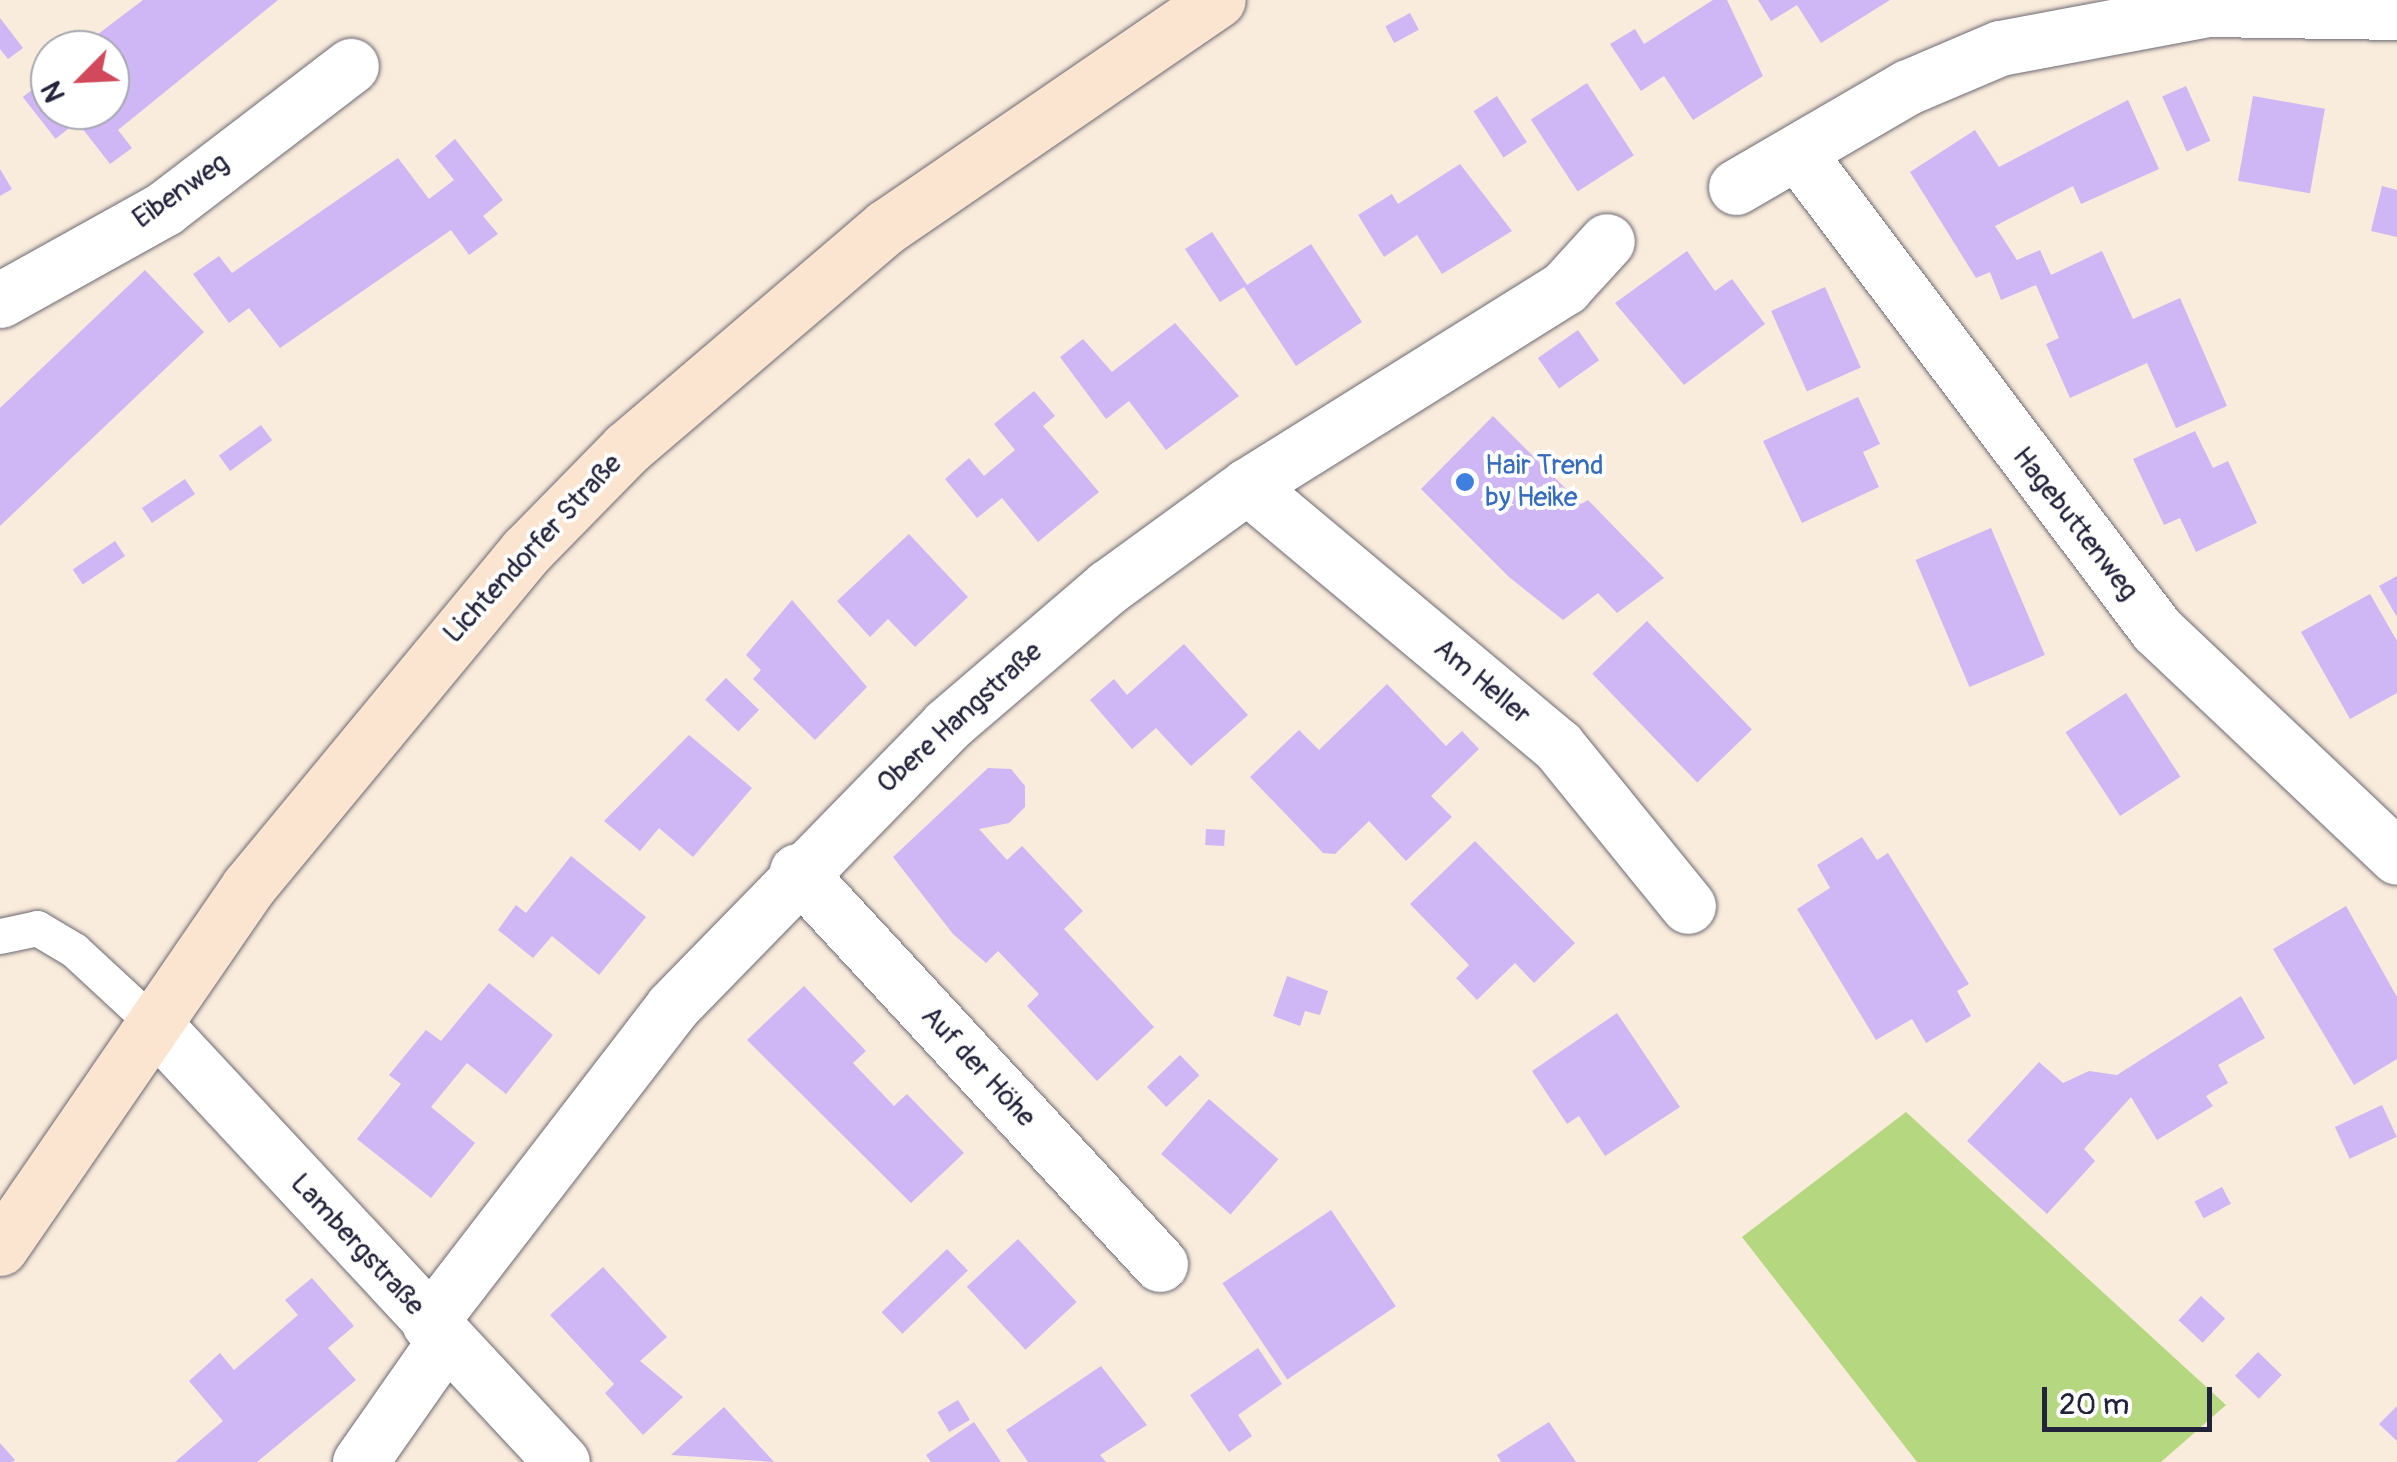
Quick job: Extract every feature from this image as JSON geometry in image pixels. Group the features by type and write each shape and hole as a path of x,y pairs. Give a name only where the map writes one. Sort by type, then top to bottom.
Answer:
{"main road":[{"name":"Lichtendorfer Straße","path":"0,1248 248,888 395,702 627,448 886,227 1218,0"}],"street":[{"path":"1736,187 1908,87 2000,48 2209,9 2397,12"},
{"name":"Eibenweg","path":"0,300 165,208 351,66"},
{"name":"Hagebuttenweg","path":"1797,152 2158,630 2397,858"},
{"name":"Obere Hangstraße","path":"360,1462 438,1331 672,1007 796,870 1108,587 1247,486 1565,287 1608,241"},
{"name":"Am Heller","path":"1247,486 1558,746 1688,906"},
{"name":"Auf der Höhe","path":"796,870 1160,1264"},
{"name":"Lambergstraße","path":"154,1025 562,1462"}],"lane":[{"path":"0,936 37,928 74,950 154,1025"}],"green space":[{"path":"1906,1112 2226,1405 2161,1462 1917,1462 1742,1237"}],"building":[{"path":"143,0 278,0 130,120 130,30 103,30"},
{"path":"1713,0 1727,0 1763,76 1693,120 1664,76 1641,91 1610,44 1635,29 1644,44"},
{"path":"1758,0 1890,0 1821,43 1797,5 1771,21"},
{"path":"1410,13 1419,30 1394,43 1385,26"},
{"path":"0,18 23,48 8,59 0,49"},
{"path":"1587,83 1634,155 1578,192 1531,119"},
{"path":"2186,86 2210,141 2187,151 2162,97"},
{"path":"1497,96 1527,142 1503,157 1474,111"},
{"path":"2253,96 2325,109 2310,193 2238,181"},
{"path":"2128,100 2159,169 2081,204 2073,186 1995,226 2017,260 2040,250 2051,275 2102,251 2133,319 2180,298 2227,406 2176,428 2147,363 2070,398 2046,344 2059,338 2036,285 2001,300 1990,272 1976,278 1910,172 1975,130 1999,167"},
{"path":"49,130 67,130 55,139"},
{"path":"84,130 118,130 132,148 110,164"},
{"path":"455,139 503,200 483,216 498,234 469,255 451,230 280,348 249,308 229,323 193,274 219,256 232,273 398,158 429,199 454,180 435,156"},
{"path":"1460,164 1512,231 1442,274 1417,235 1384,257 1358,215 1392,194 1398,204"},
{"path":"0,169 12,189 0,196"},
{"path":"2382,186 2397,190 2397,237 2371,231"},
{"path":"1212,232 1247,285 1311,244 1362,322 1296,366 1244,287 1220,302 1185,249"},
{"path":"1687,251 1715,291 1732,279 1765,324 1684,385 1615,303"},
{"path":"145,270 204,332 0,526 0,408"},
{"path":"1825,287 1861,367 1807,391 1771,311"},
{"path":"1175,323 1239,396 1166,450 1129,401 1106,419 1060,357 1083,339 1112,372"},
{"path":"1578,330 1599,360 1559,388 1538,358"},
{"path":"1034,391 1055,416 1043,426 1099,492 1038,542 1002,498 977,518 945,479 969,458 984,476 1015,450 994,424"},
{"path":"1858,397 1880,444 1863,452 1879,487 1802,523 1763,441"},
{"path":"1493,416 1581,504 1588,500 1664,578 1617,613 1598,593 1563,620 1509,577 1421,489"},
{"path":"261,425 272,440 230,471 219,456"},
{"path":"2195,431 2213,468 2228,461 2257,523 2196,552 2180,518 2164,525 2133,459"},
{"path":"185,479 195,494 152,523 142,508"},
{"path":"1991,528 2045,655 1969,687 1916,560"},
{"path":"909,534 968,597 915,647 888,619 870,637 837,601"},
{"path":"115,541 125,556 83,584 73,570"},
{"path":"2397,576 2397,617 2379,586"},
{"path":"2370,594 2397,641 2397,693 2350,719 2301,632"},
{"path":"792,600 867,687 815,740 753,679 761,670 746,655"},
{"path":"1647,621 1752,730 1697,782 1592,674"},
{"path":"1184,644 1248,715 1191,766 1156,728 1132,749 1090,700 1114,679 1127,695"},
{"path":"726,678 759,710 738,732 705,700"},
{"path":"1387,684 1446,746 1462,731 1479,749 1431,796 1452,817 1406,861 1369,821 1335,854 1323,853 1250,777 1299,730 1319,750"},
{"path":"2126,693 2180,777 2120,816 2066,732"},
{"path":"689,735 752,788 693,857 659,828 640,851 604,821"},
{"path":"988,768 1011,769 1025,786 1025,807 1009,823 979,829 1007,860 1022,846 1083,911 1064,929 1154,1027 1097,1081 1027,1006 1039,994 998,951 986,963 953,934 893,857"},
{"path":"1206,829 1225,830 1224,846 1205,845"},
{"path":"1862,837 1877,860 1888,853 1969,984 1957,991 1971,1016 1926,1043 1912,1019 1876,1040 1797,909 1830,888 1817,865"},
{"path":"1475,841 1575,943 1534,983 1515,963 1477,1000 1456,978 1469,965 1410,904"},
{"path":"571,856 646,917 599,975 552,936 533,958 498,930 516,905 526,913"},
{"path":"2346,906 2397,997 2397,1059 2354,1085 2273,949"},
{"path":"1287,976 1328,991 1320,1015 1305,1011 1300,1026 1273,1016"},
{"path":"489,983 553,1035 506,1094 467,1063 431,1107 475,1143 431,1198 357,1139 401,1084 389,1075 426,1030 441,1041"},
{"path":"804,986 866,1051 853,1063 894,1106 907,1094 964,1153 911,1203 747,1040"},
{"path":"2241,996 2265,1038 2218,1065 2228,1083 2206,1096 2213,1106 2157,1140 2131,1097 2084,1149 2095,1161 2047,1214 1967,1141 2039,1062 2063,1083 2089,1071 2117,1075"},
{"path":"1617,1013 1680,1107 1605,1156 1579,1116 1567,1124 1532,1071"},
{"path":"1180,1055 1199,1075 1166,1107 1147,1087"},
{"path":"1209,1099 1278,1159 1231,1214 1161,1154"},
{"path":"2382,1105 2397,1137 2350,1159 2335,1127"},
{"path":"2222,1187 2231,1204 2204,1218 2195,1202"},
{"path":"1331,1210 1396,1306 1287,1379 1222,1283"},
{"path":"1018,1239 1077,1302 1025,1350 967,1287"},
{"path":"947,1249 968,1271 902,1334 882,1312"},
{"path":"603,1267 667,1337 640,1361 683,1397 643,1435 605,1393 614,1384 550,1315"},
{"path":"312,1278 354,1326 328,1348 356,1380 257,1462 175,1462 223,1421 189,1381 220,1353 234,1370 298,1315 285,1300"},
{"path":"2201,1296 2225,1319 2203,1343 2178,1320"},
{"path":"1258,1348 1282,1384 1238,1415 1252,1436 1229,1452 1190,1395"},
{"path":"2258,1352 2282,1375 2259,1399 2235,1376"},
{"path":"1101,1366 1147,1425 1100,1455 1106,1462 1028,1462 1006,1430"},
{"path":"958,1400 970,1420 949,1432 937,1412"},
{"path":"2397,1406 2397,1441 2379,1424"},
{"path":"724,1407 774,1462 671,1455"},
{"path":"974,1422 1001,1462 931,1462 926,1455"},
{"path":"1549,1422 1576,1462 1501,1462 1497,1455"},
{"path":"0,1443 15,1460 0,1462"}],"place":[{"name":"Hair Trend by Heike","path":"1465,482"}]}
